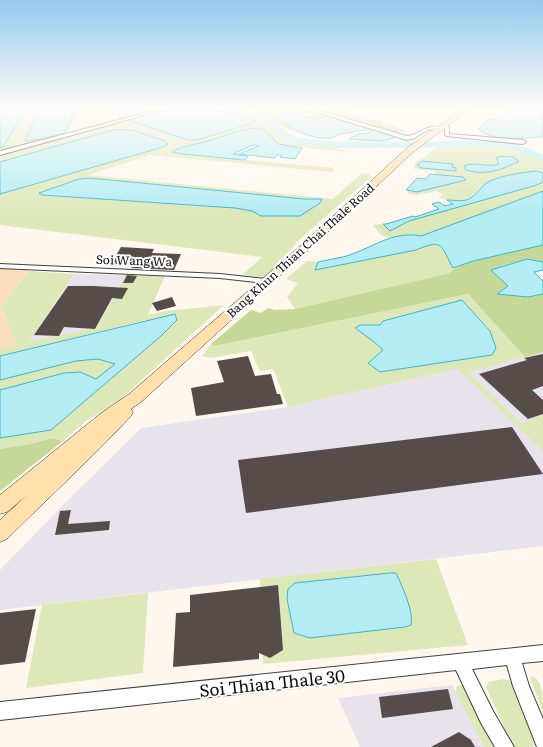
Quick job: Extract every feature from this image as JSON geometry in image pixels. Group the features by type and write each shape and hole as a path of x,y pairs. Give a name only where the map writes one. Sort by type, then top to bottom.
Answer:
{"main road":[{"name":"Bang Khun Thian Chai Thale Road","path":"0,506 106,418 135,398 266,282 410,150 420,143"},
{"name":"Bang Khun Thian Chai Thale Road","path":"0,533 46,488 91,448 122,416 135,398"}],"street":[{"path":"0,153 38,143"},
{"name":"Soi Wang Wa","path":"0,266 220,276 266,282"},
{"name":"Soi Thian Thale 30","path":"0,711 543,653"},
{"path":"512,656 521,686 543,741"},
{"path":"460,662 487,717 505,747"}],"shaded area":[{"path":"74,274 126,275 97,327 28,343"},
{"path":"543,352 543,442 467,372"},
{"path":"457,369 543,450 543,546 0,610 0,570 141,428 288,407"},
{"path":"452,685 484,747 360,747 338,698"}],"green space":[{"path":"6,143 68,143 0,162 0,148 3,147"},
{"path":"165,143 200,143 184,145 172,152 182,154 334,168 333,172 150,155 88,175 333,199 362,173 369,174 371,177 300,239 264,278 242,275 262,257 0,225 0,194 163,147 168,144","holes":["59,187 304,199 316,198 261,216 252,211 235,208 42,195 40,193"]},
{"path":"277,143 299,143 317,146 337,146 337,149 345,150 344,152"},
{"path":"499,145 510,147 543,160 543,170 526,172 479,188 470,198 465,200 447,200 438,197 444,195 437,191 417,195 408,194 408,191 417,192 463,177 435,174 435,171 414,169 416,161 422,159 438,146","holes":["422,161 453,164 451,167 456,170 421,168","470,164 493,166 499,164 512,164 487,173"]},
{"path":"543,182 543,191 421,236 410,234 390,238 381,235 373,225 383,224 390,231 409,221"},
{"path":"429,245 443,249 453,268 450,273 295,309 287,297 298,283 286,279 307,261 318,262 315,270 416,250"},
{"path":"543,245 543,262 527,259 501,266 500,277 508,286 498,293 528,297 543,294 543,352 525,357 468,294 215,346 211,344 251,310 261,313 268,308 275,310 295,309 450,273 455,268 478,259"},
{"path":"29,271 74,274 29,342 97,327 126,275 165,276 148,315 166,311 224,305 120,400 86,421 63,441 53,438 30,444 0,449 0,438 51,430 161,336 146,320 0,356 0,349 17,345 1,306"},
{"path":"468,294 525,357 468,372 522,423 543,415 543,451 457,369 288,407 273,369 260,371 251,351 211,358 202,356 211,344 216,346","holes":["462,300 490,330 492,355 380,372 383,350 355,328 360,325 380,325 383,321"]},
{"path":"98,359 116,364 96,379 80,372 64,373 0,390 0,380 76,361"},
{"path":"53,438 63,441 0,491 0,449 30,444"},
{"path":"436,559 468,645 263,664 260,579"},
{"path":"148,593 143,673 26,688 42,605"},
{"path":"533,676 539,682 541,687 543,712 530,678"},
{"path":"504,679 510,681 514,686 534,736 534,747 513,747 486,687 489,682"},
{"path":"464,684 498,747 484,747 455,692 457,686"}],"sand":[{"path":"0,268 30,269 1,306 17,345 0,349"}],"water":[{"path":"0,143 6,143 3,147 0,148"},
{"path":"68,143 168,144 163,147 0,194 0,162"},
{"path":"200,143 277,143 302,148 295,159 280,157 281,155 277,155 275,158 239,154 259,146 253,145 233,154 248,156 245,160 172,152 186,146"},
{"path":"502,156 513,157 519,161 506,167 487,172 473,172 466,170 464,166 472,164 499,164 496,158"},
{"path":"422,161 453,164 452,167 456,168 456,171 421,168 417,165"},
{"path":"538,171 543,173 543,182 537,185 409,221 390,231 383,224 413,216 415,217 439,209 432,204 439,202 445,206 453,204 447,200 467,200 487,183 495,179 514,174"},
{"path":"430,174 463,177 466,180 417,192 406,190 417,178 426,179"},
{"path":"90,178 304,199 322,199 320,203 300,216 261,216 252,211 235,208 42,195 39,193 79,179"},
{"path":"543,191 543,245 473,261 453,268 443,250 437,245 432,245 416,250 315,270 318,262 353,254 390,238 410,235 421,236"},
{"path":"527,259 543,262 543,270 534,272 543,281 543,294 528,297 497,294 508,286 491,270"},
{"path":"462,300 490,331 496,348 492,355 380,372 368,363 383,350 355,328 360,325 380,325 383,321"},
{"path":"175,314 177,320 161,336 51,430 0,438 0,390 64,373 80,372 96,379 115,364 98,359 76,361 0,380 0,356"},
{"path":"396,573 404,591 411,613 411,625 405,627 310,638 294,633 287,599 288,589 295,583"}],"building":[{"path":"121,247 154,249 152,253 181,254 174,270 131,268 134,265 111,264"},
{"path":"127,275 137,276 133,283 123,283"},
{"path":"68,286 128,288 122,299 112,298 95,329 64,327 59,336 34,335"},
{"path":"172,297 176,306 157,311 152,303"},
{"path":"543,354 543,386 532,390 543,400 543,414 528,419 479,374 527,360 524,358"},
{"path":"248,356 255,376 271,374 277,394 280,394 283,404 196,416 191,388 224,382 217,361"},
{"path":"512,427 543,474 246,513 238,460"},
{"path":"71,510 68,524 110,521 109,530 55,535 60,511"},
{"path":"278,585 283,650 270,658 259,653 259,659 173,667 176,613 190,612 190,595"},
{"path":"36,609 25,662 0,665 0,613"},
{"path":"448,689 453,709 382,718 379,697"},
{"path":"459,732 471,740 475,747 431,747"}],"waterway":[{"path":"315,143 334,145 508,144 543,158"}]}
